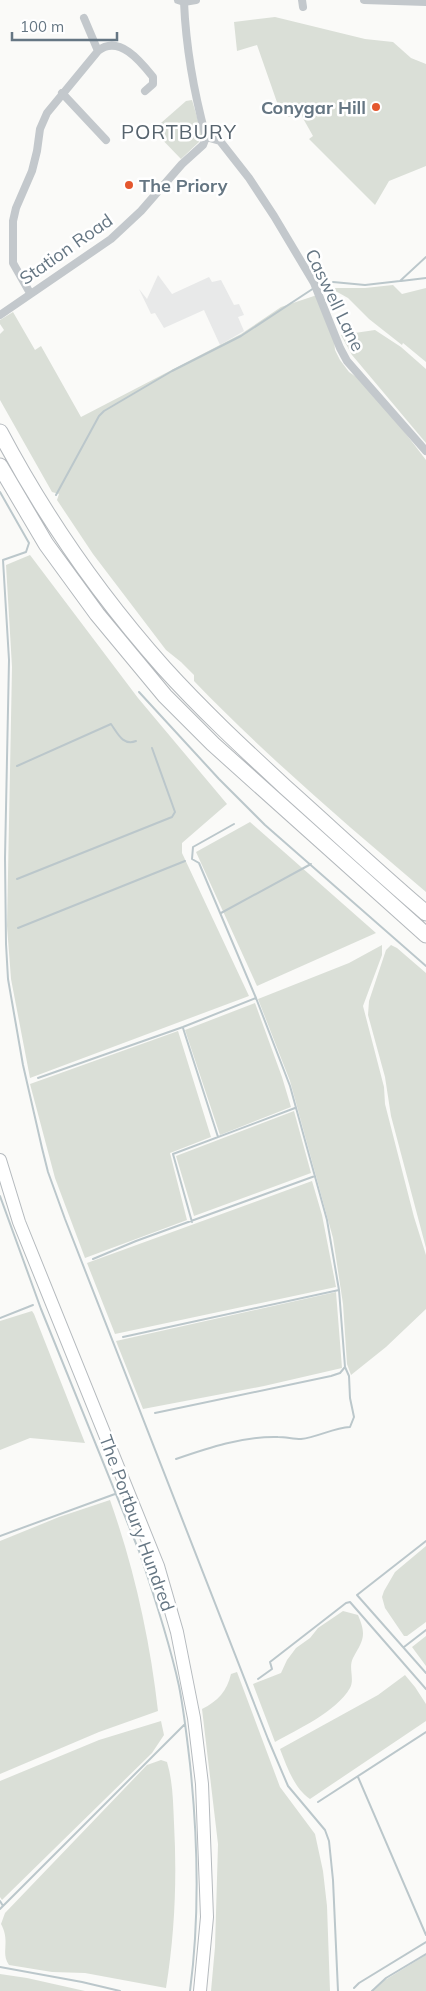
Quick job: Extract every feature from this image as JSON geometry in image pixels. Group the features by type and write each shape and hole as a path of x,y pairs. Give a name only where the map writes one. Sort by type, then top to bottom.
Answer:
{"highway":[{"path":"0,432 38,500 72,552 125,622 164,667 216,724 426,913"},
{"path":"0,466 46,544 97,614 166,696 213,744 426,935"}],"main road":[{"name":"The Portbury Hundred","path":"0,1160 19,1222 158,1566 177,1632 194,1718 202,1784 207,1917 200,1991"}],"street":[{"path":"196,0 181,1 195,98 206,137"},
{"path":"296,0 302,2"},
{"path":"364,0 425,2"},
{"path":"84,18 98,51"},
{"path":"30,293 13,263 13,222 20,197 34,164 43,121 62,93 103,47 123,48 129,51 153,77 153,84 145,91"},
{"path":"62,93 106,140"},
{"name":"Station Road","path":"0,314 112,240 141,211 182,164 203,145 206,137"},
{"name":"Caswell Lane","path":"206,137 220,141 250,178 274,216 314,283 342,355 426,451"}],"shaded area":[{"path":"275,17 365,39 393,42 411,58 426,64 426,166 389,181 375,205 309,139 313,136 300,113 289,117 279,108 257,45 237,51 234,22"},
{"path":"192,100 202,134 199,142 181,159 153,130 186,101"},
{"path":"158,275 172,294 209,277 212,282 221,280 234,305 239,304 244,315 238,317 244,331 220,345 204,310 164,328 155,313 151,314 139,289 147,299"},
{"path":"393,285 402,294 426,288 426,362 369,319 348,298 330,288 365,288"},
{"path":"317,295 340,360 349,372 362,381 426,460 426,892 278,763 194,681 194,675 166,650 93,554 57,500 59,494 52,492 0,400 0,334 4,330 0,320 13,312 35,350 41,346 81,417 241,334 281,307"},
{"path":"375,330 401,347 426,369 426,443 352,355 341,335"},
{"path":"30,555 138,698 227,804 182,843 182,853 249,996 30,1078 11,979 7,926 12,667 6,565"},
{"path":"250,822 376,933 257,986 196,852"},
{"path":"382,945 382,955 363,1006 384,1087 385,1104 414,1217 426,1255 426,1309 386,1347 351,1375 347,1364 343,1304 333,1238 290,1081 258,999 349,963"},
{"path":"391,945 426,973 426,1248 391,1116 385,1077 368,1015 369,1001 386,950"},
{"path":"255,1003 291,1107 220,1135 185,1030"},
{"path":"178,1031 211,1137 170,1153 187,1220 85,1258 55,1178 30,1084"},
{"path":"294,1111 311,1173 194,1216 176,1156"},
{"path":"312,1181 322,1215 336,1287 115,1334 87,1263"},
{"path":"336,1292 342,1368 264,1386 143,1409 116,1341"},
{"path":"32,1311 85,1443 30,1438 0,1450 0,1321"},
{"path":"110,1500 140,1604 155,1684 158,1711 99,1732 0,1774 0,1541 59,1517"},
{"path":"426,1546 426,1622 407,1636 404,1636 385,1608 382,1597 395,1572"},
{"path":"343,1611 358,1615 363,1633 363,1638 352,1662 350,1688 336,1705 305,1726 275,1742 253,1684 281,1673 287,1660 296,1648 310,1638 318,1628"},
{"path":"426,1636 426,1666 412,1647"},
{"path":"237,1672 280,1787 315,1834 323,1871 327,1906 330,1991 211,1991 215,1947 218,1844 202,1709 213,1703 221,1695 227,1686 231,1674"},
{"path":"405,1675 426,1704 426,1721 310,1799 295,1783 280,1749 378,1695"},
{"path":"161,1721 164,1735 152,1753 2,1900 0,1897 0,1781 99,1740"},
{"path":"161,1760 167,1762 170,1777 175,1844 173,1926 166,1988 85,1973 52,1972 9,1965 5,1956 5,1936 1,1924 5,1913 147,1765"},
{"path":"426,1955 426,1991 371,1991 385,1980"},
{"path":"0,1974 27,1978 85,1991 0,1991"}],"waterway":[{"path":"333,282 365,285 400,281 426,257"},
{"path":"401,281 426,278"},
{"path":"56,495 99,416 104,411 172,371 241,336 314,288"},
{"path":"0,492 29,543 26,552 3,560 9,660 5,858 6,944 8,979 23,1065 48,1172 65,1219 268,1739 288,1786 325,1830 329,1841 333,1880 338,1991"},
{"path":"139,692 219,779 265,825 426,966"},
{"path":"17,766 111,724 124,740 128,742 136,741"},
{"path":"17,879 172,817 175,812 152,748"},
{"path":"176,1459 213,1447 252,1438 307,1438 350,1427 354,1417 350,1398 349,1376 345,1367 339,1290 327,1220 290,1086 256,998 199,863 192,859 193,847 234,824"},
{"path":"18,928 185,861"},
{"path":"221,913 311,864"},
{"path":"38,1078 183,1027 256,998"},
{"path":"183,1028 218,1137"},
{"path":"192,1222 173,1154 295,1108"},
{"path":"93,1259 136,1241 315,1176"},
{"path":"0,1196 41,1309 139,1551 175,1669 188,1744 196,1849 197,1906 190,1991"},
{"path":"123,1337 339,1290"},
{"path":"0,1318 33,1305"},
{"path":"155,1413 331,1376 340,1373 345,1367"},
{"path":"0,1536 115,1494"},
{"path":"426,1541 357,1595 426,1673"},
{"path":"258,1679 272,1669 270,1662 346,1603 350,1602 426,1689"},
{"path":"404,1647 426,1630"},
{"path":"0,1909 185,1724"},
{"path":"318,1802 426,1732"},
{"path":"358,1777 426,1935"},
{"path":"0,1901 3,1906"},
{"path":"354,1988 359,1983 426,1942"},
{"path":"372,1991 386,1978 426,1954"},
{"path":"0,1967 120,1991"}],"place":[{"name":"Conygar Hill","path":"376,107"},
{"name":"The Priory","path":"129,185"}],"district":[{"name":"PORTBURY","path":"179,131"}]}
